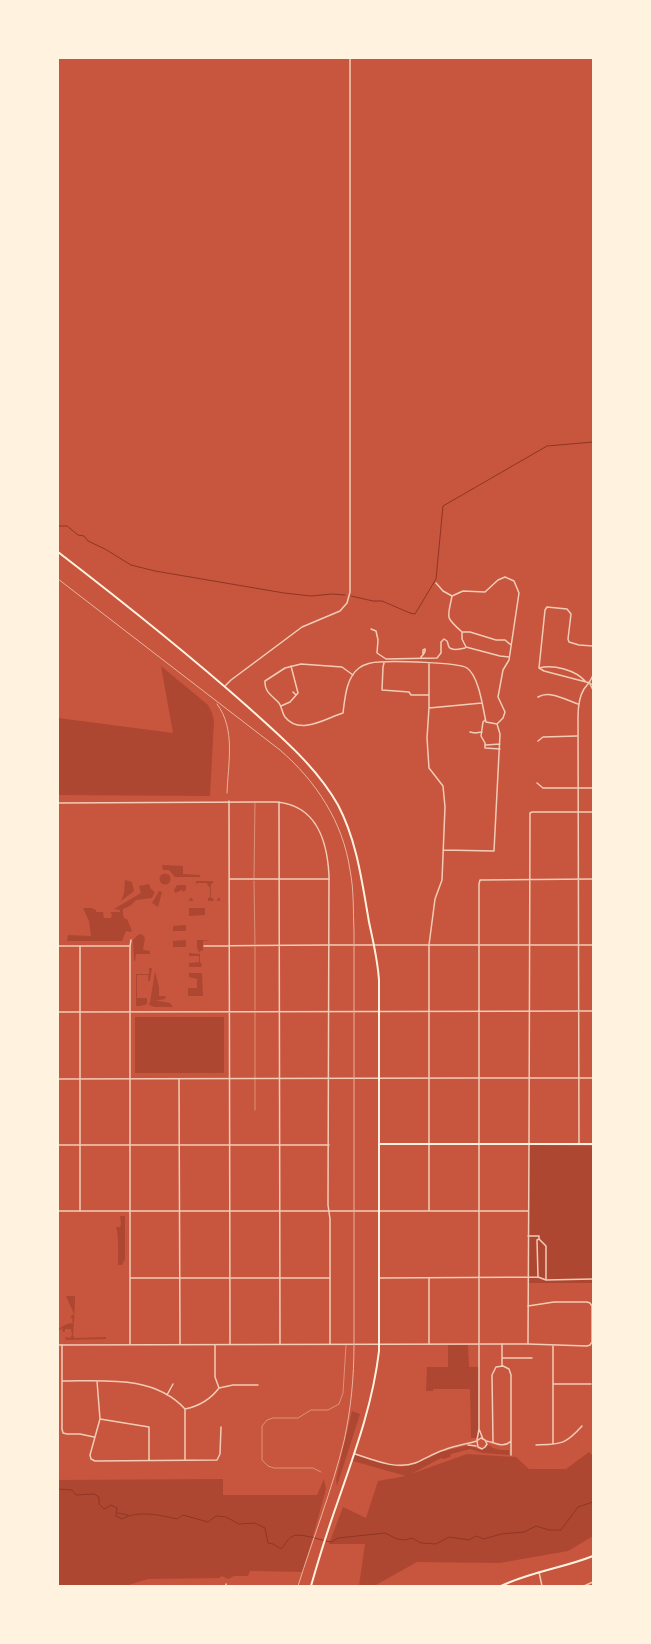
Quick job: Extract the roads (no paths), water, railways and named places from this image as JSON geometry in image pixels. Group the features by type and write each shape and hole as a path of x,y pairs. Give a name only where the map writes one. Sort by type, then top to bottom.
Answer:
{"main road":[{"path":"58,552 225,686 308,764 322,781 337,804 347,825 356,852 378,972 379,1344 377,1371 372,1397 322,1547 311,1586"},
{"path":"379,1144 593,1144"},
{"path":"500,1586 539,1572 593,1556"}],"street":[{"path":"225,686 302,627 340,611 346,603 350,592 350,58"},
{"path":"497,724 503,718 505,712 498,699 503,670 509,657 511,645 519,593 514,581 508,577 502,578 485,592 463,591 452,596 448,610 449,619 453,625 462,632 470,632 496,640 505,640 511,645"},
{"path":"436,583 443,591 452,596"},
{"path":"538,668 544,616 547,608 567,609 570,611 569,642 579,646 593,646"},
{"path":"370,629 376,631 378,640 377,653 386,661 454,663 468,668 476,681 482,702 485,720 483,722 481,736 486,744 486,749 500,749"},
{"path":"462,632 462,639 466,647"},
{"path":"353,674 342,667 314,664 291,666 278,672 265,681 265,686 281,706 284,717 289,722 308,726 342,713 348,687 353,674 364,665 386,661 439,657 442,651 441,642 444,639 452,649 466,647 509,657"},
{"path":"420,658 423,654"},
{"path":"386,661 383,664 382,690 409,692 410,695 429,695"},
{"path":"429,663 427,738 429,768 443,786 445,807 442,880 435,900 429,945 429,1211"},
{"path":"281,706 290,702 298,693 291,666"},
{"path":"538,668 546,666 567,671 582,677 586,682"},
{"path":"538,668 578,681 593,684"},
{"path":"579,1144 577,736 578,704 584,689 590,684 593,675"},
{"path":"590,684 593,690"},
{"path":"293,692 296,695"},
{"path":"538,697 542,694 550,694 578,704"},
{"path":"429,708 482,702"},
{"path":"485,720 486,722 497,724"},
{"path":"443,850 494,851 500,749 500,734 497,724"},
{"path":"470,732 482,732"},
{"path":"538,740 543,737 577,736"},
{"path":"486,744 500,744"},
{"path":"537,783 543,788 593,788"},
{"path":"229,801 230,1344"},
{"path":"58,803 229,801 279,802 304,811 312,817 315,822 324,843 328,860 330,1344"},
{"path":"279,802 280,1344"},
{"path":"528,1344 529,816 532,812 593,812"},
{"path":"229,879 328,879"},
{"path":"477,1446 479,1429 478,1012 480,880 593,879"},
{"path":"130,1344 131,940"},
{"path":"204,946 593,945"},
{"path":"58,946 130,946"},
{"path":"80,946 80,1212"},
{"path":"58,1012 593,1011"},
{"path":"179,1078 180,1344"},
{"path":"58,1079 593,1078"},
{"path":"58,1145 329,1145"},
{"path":"58,1212 528,1211"},
{"path":"528,1236 539,1236 539,1239 546,1246 546,1280"},
{"path":"538,1277 537,1240 539,1239"},
{"path":"379,1278 538,1277 546,1280 593,1279"},
{"path":"130,1278 330,1278"},
{"path":"429,1344 430,1278"},
{"path":"58,1345 590,1345 592,1306 590,1303 554,1302 528,1306"},
{"path":"215,1344 215,1377 219,1388"},
{"path":"502,1344 502,1366"},
{"path":"62,1345 63,1433 80,1434 94,1438"},
{"path":"553,1345 553,1444"},
{"path":"502,1358 532,1358"},
{"path":"493,1442 492,1375 495,1368 502,1366 509,1369 511,1375 511,1455"},
{"path":"62,1381 125,1382 150,1386 167,1394 185,1409 197,1407 204,1403 219,1388 233,1385 258,1385"},
{"path":"97,1381 100,1419 90,1455 91,1459 95,1461 217,1460 220,1454 221,1427"},
{"path":"167,1394 173,1384"},
{"path":"553,1384 591,1384"},
{"path":"185,1409 185,1460"},
{"path":"100,1419 149,1427 149,1460"},
{"path":"536,1445 562,1443 569,1439 582,1426"},
{"path":"479,1429 483,1439 486,1441 504,1446 511,1441"},
{"path":"354,1454 382,1462 405,1466 442,1450 483,1439"},
{"path":"486,1441 487,1445"},
{"path":"466,1444 477,1446 482,1449 493,1442"},
{"path":"539,1572 542,1586"},
{"path":"584,1586 593,1582"}],"lane":[{"path":"255,802 255,1110"},
{"path":"321,1472 313,1468 274,1468 268,1466 262,1457 262,1426 269,1418 298,1418 310,1410 328,1410 339,1404 343,1393 346,1344"}],"waterway":[{"path":"351,596 373,601 382,601 415,614 436,579 443,506 547,446 593,442"},
{"path":"58,526 67,526 78,535 84,536 88,541 105,549 131,565 155,571 284,593 311,596 332,594 345,595"},
{"path":"58,1489 72,1490 76,1495 94,1494 99,1497 99,1504 104,1509 111,1505 117,1508 116,1516 122,1519 128,1516 142,1514 177,1519 183,1515 208,1522 216,1516 226,1517 239,1524 255,1523 265,1528 268,1543 281,1549 294,1535 331,1542 338,1538 385,1533 397,1539 405,1540 412,1538 421,1543 436,1544 449,1537 469,1540 476,1536 484,1539 501,1534 524,1532 536,1526 549,1530 561,1530 578,1507 593,1502"},
{"path":"118,1513 128,1515"}],"railway":[{"path":"58,579 280,750 293,762 305,775 326,804 341,835 346,852 352,885 354,931 353,1381 349,1417 344,1441 328,1496 298,1586"},
{"path":"217,704 227,724 229,736 230,747 227,793"}]}
